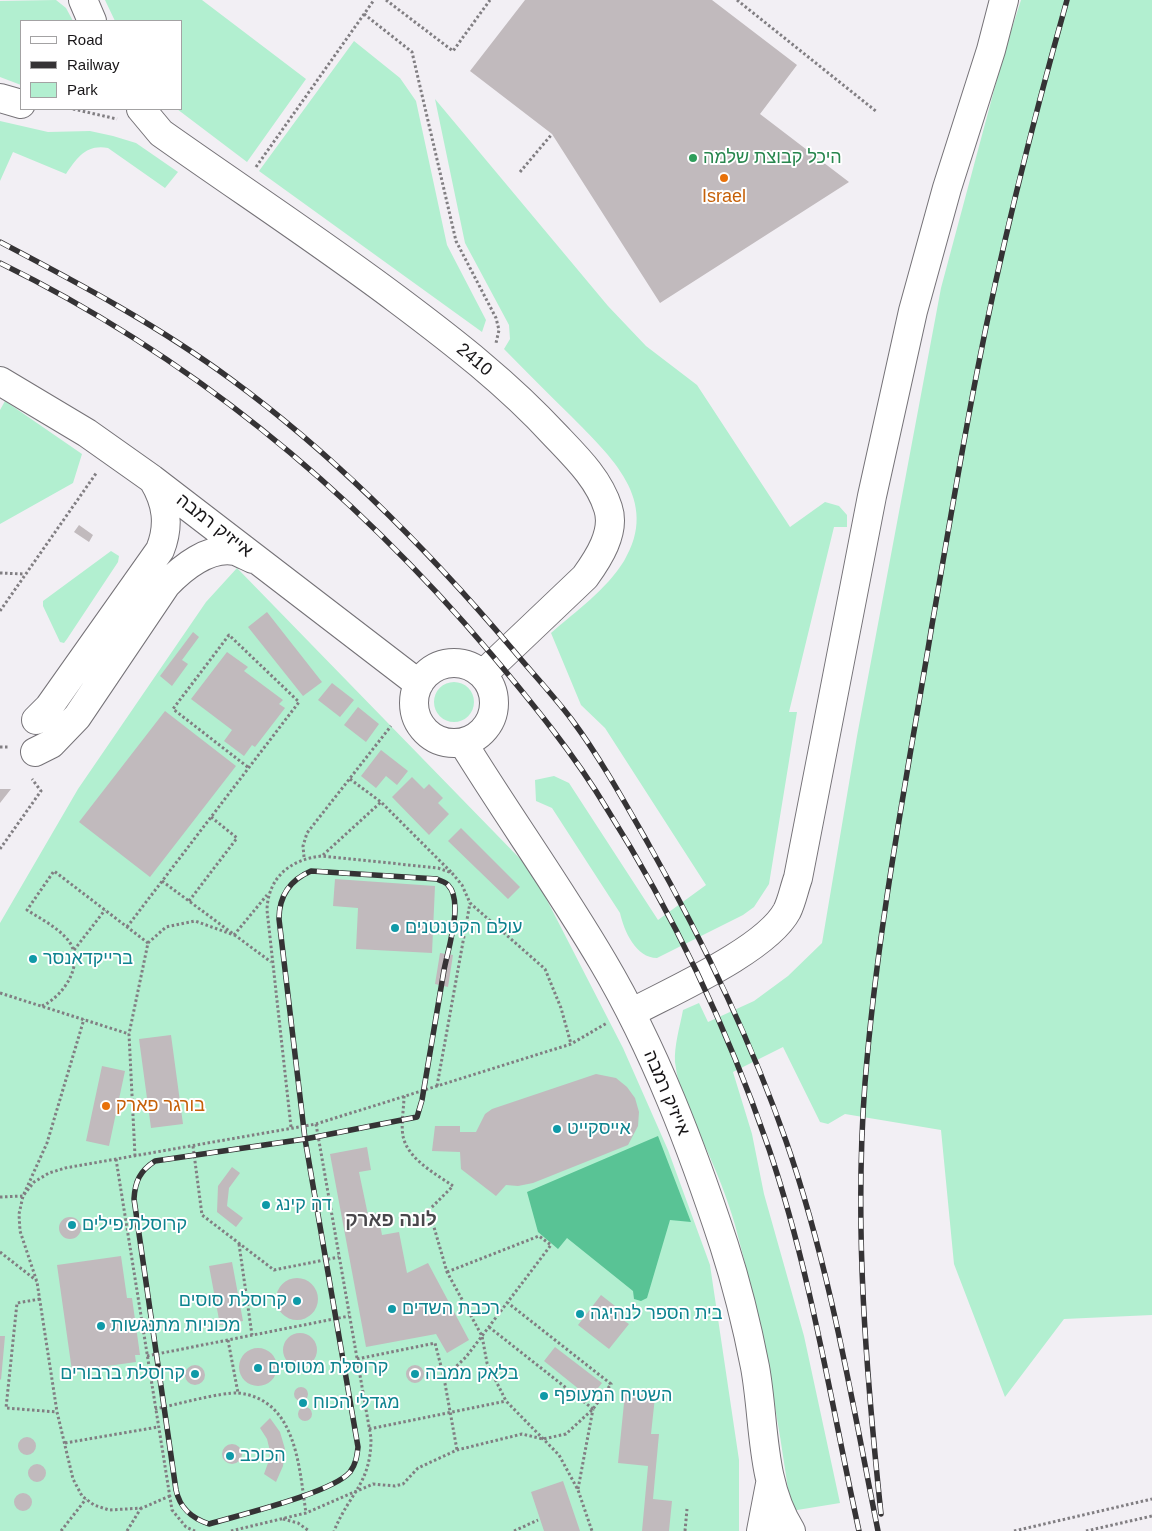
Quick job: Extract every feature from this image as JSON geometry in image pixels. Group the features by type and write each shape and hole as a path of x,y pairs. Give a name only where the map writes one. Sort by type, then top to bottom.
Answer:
{"street":[{"path":"83,0 92,20"},
{"path":"620,1017 743,953 767,935 786,911 798,878 872,496 913,311 947,188 991,50 1004,0"},
{"path":"0,98 20,104"},
{"name":"2410","path":"142,110 161,133 360,272 481,364 542,421 579,461 599,487 609,510 609,530 599,558 585,577 483,674"},
{"name":"אייזיק רמבה","path":"0,381 87,433 152,479 419,684"},
{"path":"36,720 48,707 160,550 165,536 166,508 161,494 152,479"},
{"path":"27,761 51,744 77,717 166,585 180,570 195,561 221,552 235,551 260,562"},
{"path":"448,663 472,667 483,674 493,693 493,714 482,733 463,742 450,743 437,740 426,732 418,721 415,709 415,696 419,684 432,670 448,663"},
{"name":"אייזיק רמבה","path":"463,742 603,961 620,1017 664,1083 725,1247 755,1368 770,1484 791,1531"},
{"name":"אייזיק רמבה","path":"761,1531 770,1484"}],"path":[{"path":"241,189 374,0"},
{"path":"386,0 453,51 490,0"},
{"path":"737,0 877,112"},
{"path":"364,14 412,52 456,241 496,318 498,330 495,345 481,364"},
{"path":"520,172 552,134"},
{"path":"0,611 100,468"},
{"path":"0,573 25,574"},
{"path":"127,927 299,702 229,635 173,709 248,768"},
{"path":"304,857 303,846 307,833 391,726"},
{"path":"0,747 9,747 27,761 41,791 0,849"},
{"path":"350,778 380,802 452,873 462,885 470,903 545,969 561,1008 571,1044"},
{"path":"322,856 380,802"},
{"path":"189,901 237,838 211,817"},
{"path":"234,935 288,867 304,857 322,856 438,868 452,873"},
{"path":"74,950 68,940 56,928 27,910 54,871 148,943"},
{"path":"162,881 271,963"},
{"path":"267,895 271,963 292,1128"},
{"path":"437,1086 470,903"},
{"path":"42,1006 51,1002 65,989 70,977 74,950 105,910"},
{"path":"135,1156 130,1034 148,943 166,927 195,921 234,935"},
{"path":"0,993 130,1034"},
{"path":"24,1196 34,1182 49,1173 116,1159 316,1124 571,1044 620,1017"},
{"path":"84,1019 47,1143 24,1196 19,1214 20,1231 37,1282 57,1412 72,1479 86,1499 94,1505 109,1510 142,1508 170,1496"},
{"path":"404,1096 403,1138 409,1150 423,1164 453,1186 429,1210 448,1272 482,1336 487,1363 506,1401 559,1455 578,1490 592,1531"},
{"path":"316,1124 369,1428 371,1455 360,1487 348,1504 334,1531"},
{"path":"193,1146 202,1215 239,1244 274,1270 338,1257"},
{"path":"116,1159 172,1510 186,1526 195,1531"},
{"path":"0,1197 24,1196"},
{"path":"444,1378 466,1357 551,1245 539,1236 448,1272"},
{"path":"239,1244 252,1335"},
{"path":"0,1252 37,1282"},
{"path":"40,1299 17,1303 6,1408 57,1412"},
{"path":"231,1531 306,1513 360,1487 372,1484 395,1486 404,1484 418,1468 458,1450 522,1434 543,1439 566,1434 593,1409 611,1384 508,1302"},
{"path":"147,1356 349,1316"},
{"path":"489,1327 593,1409"},
{"path":"228,1340 238,1393"},
{"path":"357,1359 435,1343 458,1450"},
{"path":"155,1409 238,1393 262,1400 278,1413 293,1438 306,1513"},
{"path":"369,1428 506,1401"},
{"path":"578,1490 593,1409"},
{"path":"64,1443 158,1427"},
{"path":"61,1531 86,1499"},
{"path":"1014,1531 1152,1500"},
{"path":"128,1531 142,1508"},
{"path":"686,1531 687,1509"},
{"path":"1086,1531 1152,1516"},
{"path":"282,1518 298,1523 310,1531"},
{"path":"514,1531 538,1520"}],"green space":[{"path":"56,0 66,8 72,20 20,20 20,85 0,77 0,1"},
{"path":"105,0 202,0 306,79 247,162 178,110 182,110 182,20 115,20"},
{"path":"1021,0 1152,0 1152,1315 1064,1319 1005,1397 954,1264 941,1130 845,1114 828,1124 820,1122 783,1047 733,1072 752,1134 764,1194 804,1336 840,1503 791,1511 768,1367 753,1296 725,1194 682,1094 675,1062 676,1043 683,1010 699,1003 708,1022 754,1001 788,976 822,943 857,736 941,288 1004,53"},
{"path":"354,41 400,78 416,101 447,245 486,320 482,332 259,171"},
{"path":"435,99 608,306 646,346 697,385 790,527 825,502 839,506 847,515 847,527 834,527 789,712 797,712 769,884 754,907 743,915 657,958 643,954 637,949 628,935 620,913 552,808 536,801 535,780 554,776 569,783 658,920 706,885 605,728 581,705 551,633 600,591 624,561 634,539 637,518 634,499 615,463 504,349 510,339 509,325 465,243"},
{"path":"0,121 48,132 90,131 113,136 136,143 178,172 165,188 108,148 100,147 88,150 78,158 66,174 13,152 0,181"},
{"path":"5,401 82,454 73,483 0,524 0,410"},
{"path":"111,551 119,556 118,562 67,639 64,643 60,642 43,606 43,601"},
{"name":"לונה פארק","path":"237,568 532,871 623,1048 668,1150 710,1265 739,1460 739,1531 0,1531 0,923 78,789 206,602"},
{"path":"454,682 468,688 474,702 468,716 454,722 440,716 434,702 440,688"},
{"path":"658,1136 691,1222 670,1220 647,1298 641,1301 634,1299 633,1291 567,1238 558,1249 538,1232 527,1192"}],"building":[{"name":"היכל קבוצת שלמה","path":"525,0 712,0 797,65 760,114 849,182 660,303 552,134 470,71"},
{"path":"79,525 93,535 89,542 74,532"},
{"path":"267,612 322,682 303,696 248,627"},
{"path":"193,632 199,637 182,660 188,664 172,686 160,676"},
{"path":"227,652 248,667 244,671 283,700 279,704 285,708 255,747 252,745 244,756 224,741 232,730 191,699"},
{"path":"332,683 354,700 340,717 318,700"},
{"path":"358,707 379,724 366,742 344,725"},
{"path":"165,711 236,766 150,877 79,822"},
{"path":"381,750 408,771 397,785 386,776 376,788 361,776"},
{"path":"412,777 424,789 429,784 443,798 438,803 449,814 429,835 392,797"},
{"path":"0,789 11,789 0,803"},
{"path":"461,828 520,887 508,899 448,841"},
{"name":"עולם הקטנטנים","path":"335,879 435,886 432,953 356,949 358,908 333,906"},
{"path":"440,953 453,955 448,987 435,984"},
{"path":"171,1035 183,1124 151,1128 139,1039"},
{"name":"בורגר פארק","path":"102,1066 125,1071 109,1146 86,1141"},
{"name":"אייסקייט","path":"596,1074 616,1078 627,1087 635,1098 639,1112 638,1126 628,1145 533,1183 518,1186 506,1185 496,1196 461,1169 460,1152 432,1151 435,1126 460,1126 460,1132 476,1132 485,1114 492,1109"},
{"path":"367,1147 371,1170 359,1172 368,1215 378,1213 382,1235 399,1232 407,1273 428,1263 469,1340 447,1353 436,1334 366,1347 330,1154"},
{"path":"232,1167 240,1173 229,1188 227,1206 243,1218 236,1227 217,1212 218,1186"},
{"path":"70,1217 80,1224 81,1228 74,1238 70,1239 60,1232 59,1228 66,1218"},
{"name":"מכוניות מתנגשות","path":"121,1256 127,1298 132,1298 140,1355 135,1355 136,1362 72,1371 57,1265"},
{"path":"232,1262 243,1321 220,1325 209,1266"},
{"name":"קרוסלת סוסים","path":"301,1278 309,1281 315,1287 318,1299 315,1311 309,1317 293,1320 285,1317 279,1311 276,1295 279,1287 285,1281"},
{"path":"601,1295 624,1313 620,1318 629,1324 609,1349 578,1325"},
{"path":"300,1333 307,1334 312,1338 316,1343 316,1357 312,1362 307,1366 300,1367 293,1366 288,1362 284,1357 283,1350 284,1343 288,1338 293,1334"},
{"path":"0,1336 5,1336 1,1380 0,1379"},
{"path":"555,1347 602,1383 590,1398 544,1361"},
{"name":"קרוסלת מטוסים","path":"258,1348 265,1349 271,1354 276,1360 276,1374 271,1380 265,1385 258,1386 251,1385 245,1380 240,1374 239,1367 240,1360 245,1354 251,1349"},
{"name":"קרוסלת ברבורים","path":"195,1365 202,1368 205,1375 202,1382 195,1385 188,1382 185,1375 188,1368"},
{"name":"בלאק ממבה","path":"415,1365 423,1370 424,1374 419,1382 415,1383 407,1378 406,1374 411,1366"},
{"path":"298,1387 304,1387 308,1394 304,1401 298,1401 294,1397 294,1391"},
{"path":"625,1393 655,1397 651,1434 659,1434 653,1499 672,1501 669,1531 642,1531 648,1466 618,1463"},
{"path":"302,1407 308,1407 312,1414 308,1421 302,1421 298,1417 298,1411"},
{"path":"270,1418 280,1432 285,1449 283,1466 276,1482 264,1474 270,1451 267,1439 260,1428"},
{"path":"27,1437 33,1440 36,1446 33,1452 27,1455 21,1452 18,1446 21,1440"},
{"path":"232,1444 239,1447 242,1454 239,1461 232,1464 225,1461 222,1454 225,1447"},
{"path":"37,1464 43,1467 46,1473 43,1479 37,1482 31,1479 28,1473 31,1467"},
{"path":"563,1481 580,1531 544,1531 531,1492"},
{"path":"23,1493 29,1496 32,1502 29,1508 23,1511 17,1508 14,1502 17,1496"}],"railway":[{"path":"881,1514 866,1353 861,1245 862,1137 865,1083 877,968 903,796 978,367 997,274 1019,182 1067,0"},
{"path":"0,242 148,324 204,360 309,441 416,542 482,614 551,694 583,735 622,797 688,917 741,1027 772,1103 802,1189 828,1285 878,1531"},
{"path":"0,263 71,300 139,341 267,433 327,485 384,539 492,655 523,692 581,769 632,849 677,932 717,1017 753,1105 784,1196 809,1291 859,1531"},
{"path":"444,970 422,1100 417,1117 305,1139 155,1161 139,1177 134,1199 176,1490 180,1502 187,1512 203,1522 209,1524 325,1488 350,1472 355,1463 358,1450 305,1139 279,919 281,903 287,889 297,879 311,871 437,879 444,882 453,892 455,902 453,926 444,970"}],"place":[{"name":"היכל קבוצת שלמה","path":"693,158"},
{"name":"Israel","path":"724,178"},
{"name":"עולם הקטנטנים","path":"395,928"},
{"name":"ברייקדאנסר","path":"33,959"},
{"name":"בורגר פארק","path":"106,1106"},
{"name":"אייסקייט","path":"557,1129"},
{"name":"דה קינג","path":"266,1205"},
{"name":"קרוסלת פילים","path":"72,1225"},
{"name":"קרוסלת סוסים","path":"297,1301"},
{"name":"רכבת השדים","path":"392,1309"},
{"name":"בית הספר לנהיגה","path":"580,1314"},
{"name":"מכוניות מתנגשות","path":"101,1326"},
{"name":"קרוסלת מטוסים","path":"258,1368"},
{"name":"קרוסלת ברבורים","path":"195,1374"},
{"name":"בלאק ממבה","path":"415,1374"},
{"name":"השטיח המעופף","path":"544,1396"},
{"name":"מגדלי הכוח","path":"303,1403"},
{"name":"הכוכב","path":"230,1456"}],"district":[{"name":"לונה פארק","path":"391,1221"}]}
